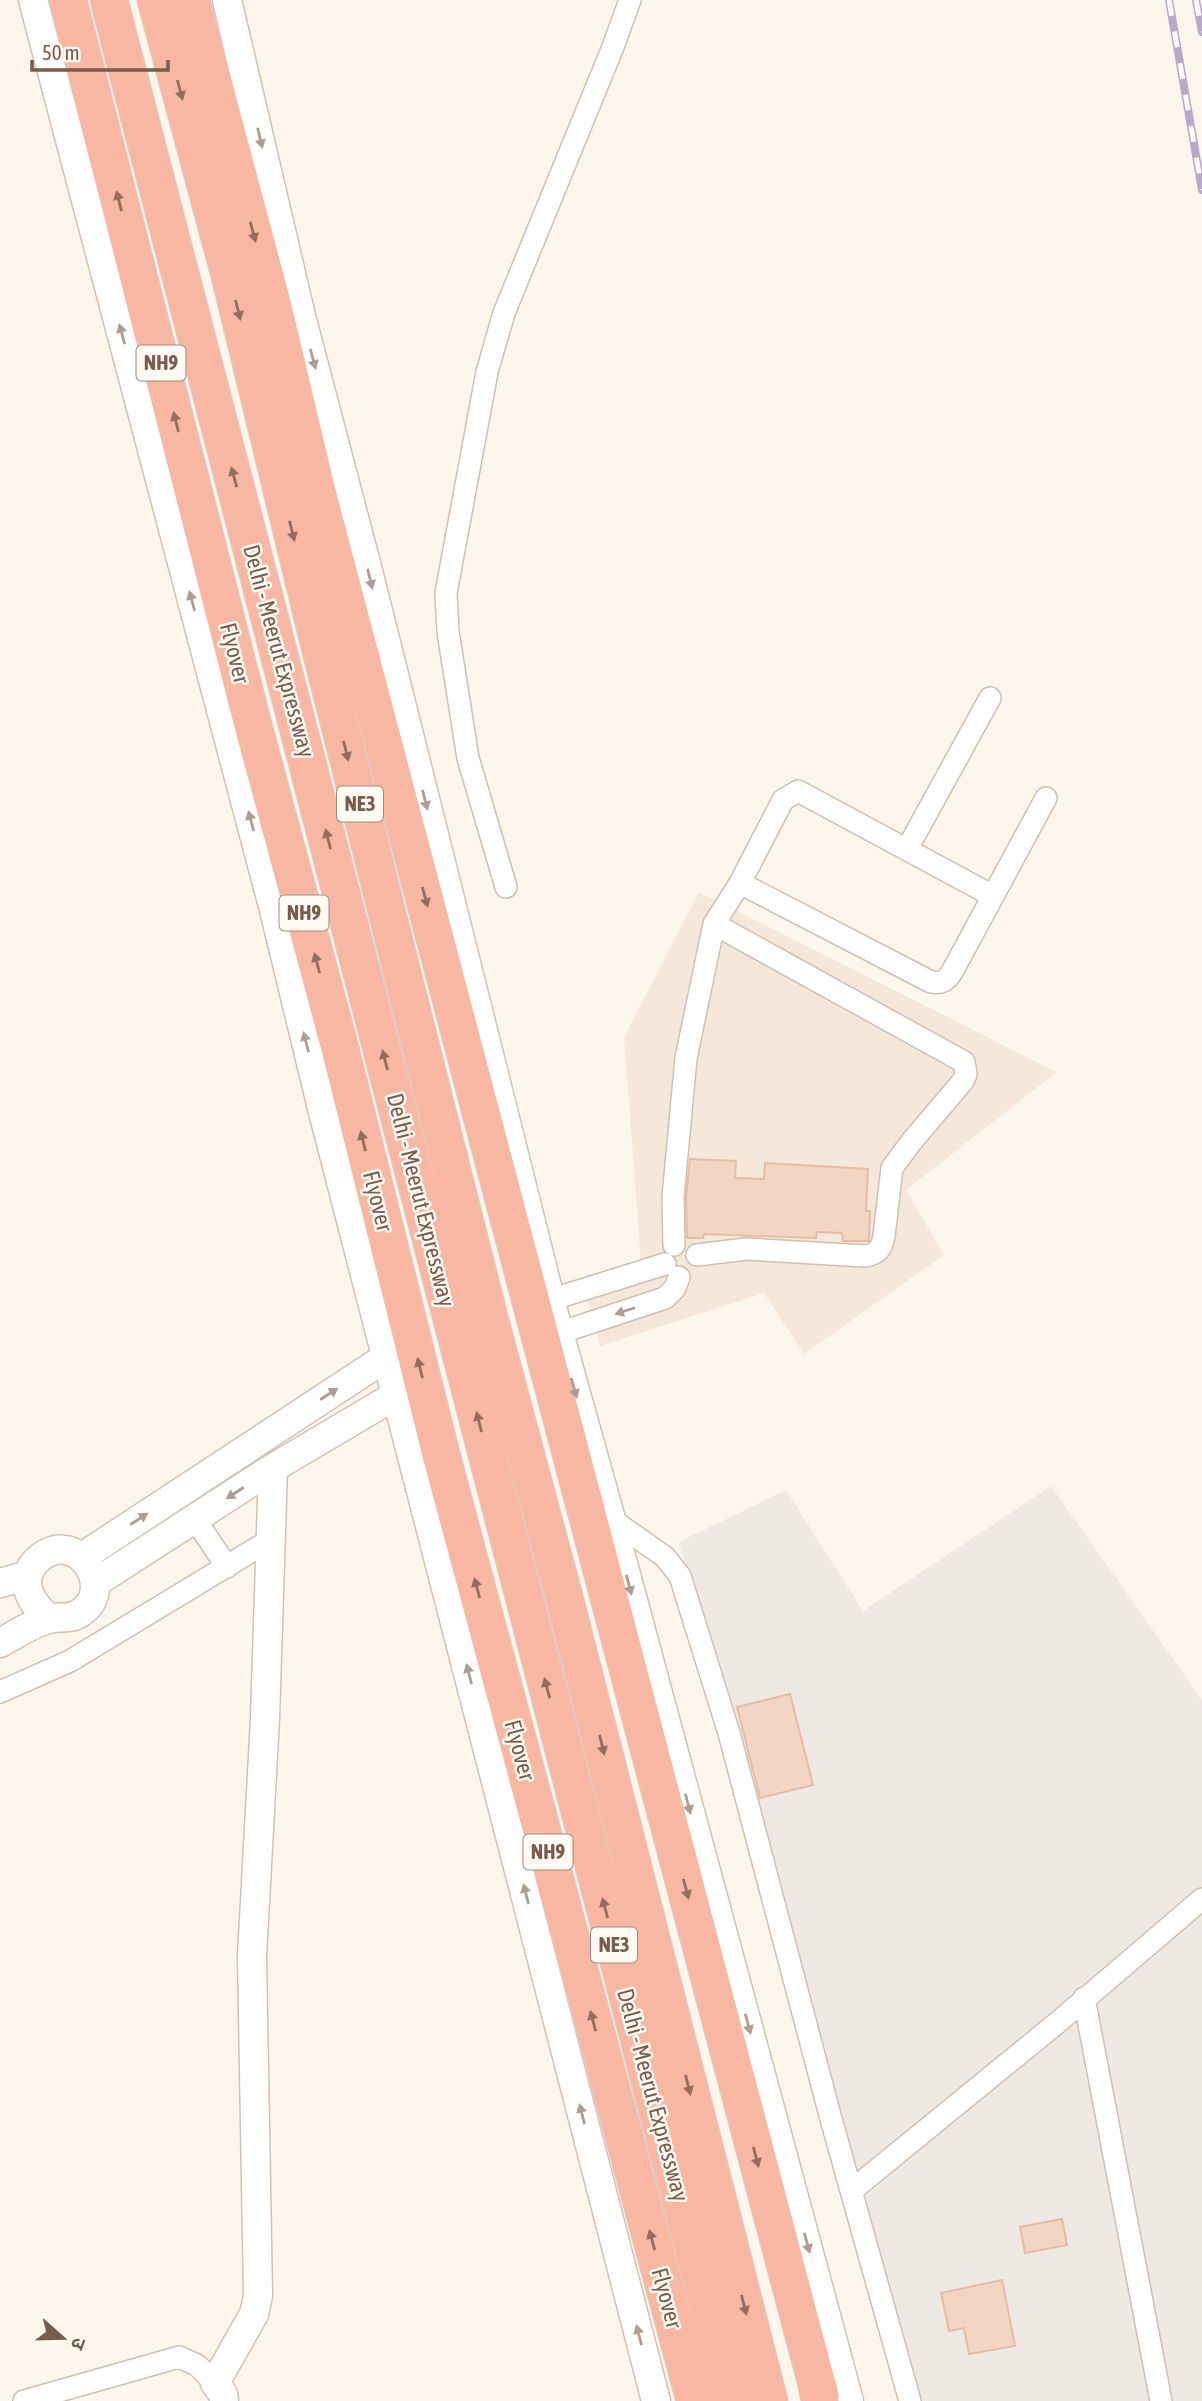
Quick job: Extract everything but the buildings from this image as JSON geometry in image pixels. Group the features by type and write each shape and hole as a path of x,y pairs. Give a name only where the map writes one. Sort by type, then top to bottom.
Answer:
{"highway":[{"name":"Flyover","path":"68,0 253,725 338,1104 404,1303 442,1458 695,2401"},
{"name":"Delhi - Meerut Expressway","path":"108,0 768,2400"},
{"name":"Delhi - Meerut Expressway","path":"156,0 230,276 322,657 487,1308 571,1621 768,2400"},
{"path":"191,0 272,303 336,562 452,955 525,1242 612,1610 839,2397"}],"street":[{"path":"33,0 271,896 338,1104 388,1356 656,2401"},
{"path":"506,887 468,758 448,632 446,593 487,372 504,313 630,0"},
{"path":"229,1 301,316 367,566 452,955"},
{"path":"907,849 990,698"},
{"path":"559,1333 665,1298 675,1289 672,1270 665,1255 674,1245 673,1197 686,1058 714,924 740,883 783,800 798,790 993,896"},
{"path":"740,883 931,982 940,983 952,972 1046,798"},
{"path":"697,1255 746,1249 865,1256 878,1252 884,1236 890,1173 895,1161 966,1074 964,1062 714,924"},
{"path":"525,1242 550,1300 611,1519 839,2397 768,2400"},
{"path":"550,1300 672,1270 692,1272 698,1263 697,1255 688,1244 674,1245"},
{"path":"82,1557 388,1356"},
{"path":"95,1583 273,1468 398,1394"},
{"path":"24,2401 179,2357 197,2365 220,2392 254,2314 258,2296 253,1956 265,1719 273,1468"},
{"path":"195,1519 227,1567"},
{"path":"611,1519 665,1558 680,1576 729,1733 910,2401"},
{"path":"0,1692 70,1661 271,1540"},
{"path":"0,1643 49,1618 69,1618 89,1605 94,1595 95,1583 92,1569 82,1557 70,1551 57,1550 44,1554 34,1563 28,1575 27,1591 34,1606 49,1618"},
{"path":"0,1583 28,1575"},
{"path":"851,2191 1202,1899"},
{"path":"1084,1998 1161,2401"}],"shaded area":[{"path":"699,892 1057,1072 906,1190 944,1255 804,1354 764,1293 600,1346 582,1281 641,1262 624,1037"},
{"path":"1051,1486 1202,1700 1202,2401 914,2401 679,1542 786,1490 863,1611"}],"railway":[{"path":"1169,0 1202,190"},
{"path":"1196,0 1202,32"}]}
